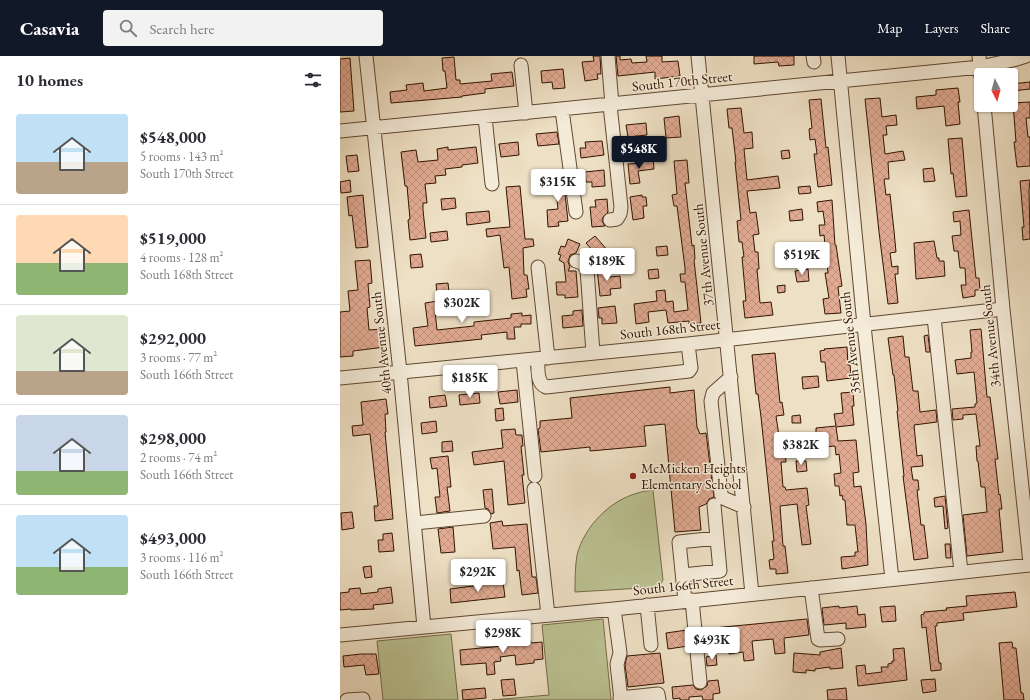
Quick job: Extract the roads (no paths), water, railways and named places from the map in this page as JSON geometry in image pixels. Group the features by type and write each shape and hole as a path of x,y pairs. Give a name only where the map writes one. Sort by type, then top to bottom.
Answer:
{"street":[{"name":"40th Avenue South","path":"366,56 400,372 424,627"},
{"path":"608,56 620,207 620,214 617,218 610,220"},
{"name":"37th Avenue South","path":"698,56 752,594"},
{"name":"35th Avenue South","path":"838,56 864,324 892,579"},
{"name":"South 170th Street","path":"340,132 980,67 1026,56"},
{"path":"521,65 526,113"},
{"path":"562,110 576,212"},
{"name":"34th Avenue South","path":"985,112 1003,309 1030,564"},
{"path":"485,117 492,184"},
{"path":"576,261 582,263 586,269 593,353"},
{"path":"538,267 543,359 539,382 542,385 546,387 689,371 691,368 688,344"},
{"name":"South 168th Street","path":"340,378 727,340 1003,309"},
{"path":"934,316 961,572"},
{"path":"523,360 548,615"},
{"path":"731,376 713,393 711,401 721,494 723,498 744,507"},
{"path":"683,575 720,571 714,505"},
{"path":"415,523 484,516"},
{"path":"700,682 679,542 717,538"},
{"name":"South 166th Street","path":"340,635 614,609 1030,564"},
{"path":"811,588 818,639 838,639"},
{"path":"647,605 652,645"},
{"path":"614,609 620,653 617,664 621,699 658,694 659,700"},
{"path":"347,700 363,698"}],"place":[{"name":"McMicken Heights Elementary School","path":"633,476"}]}
